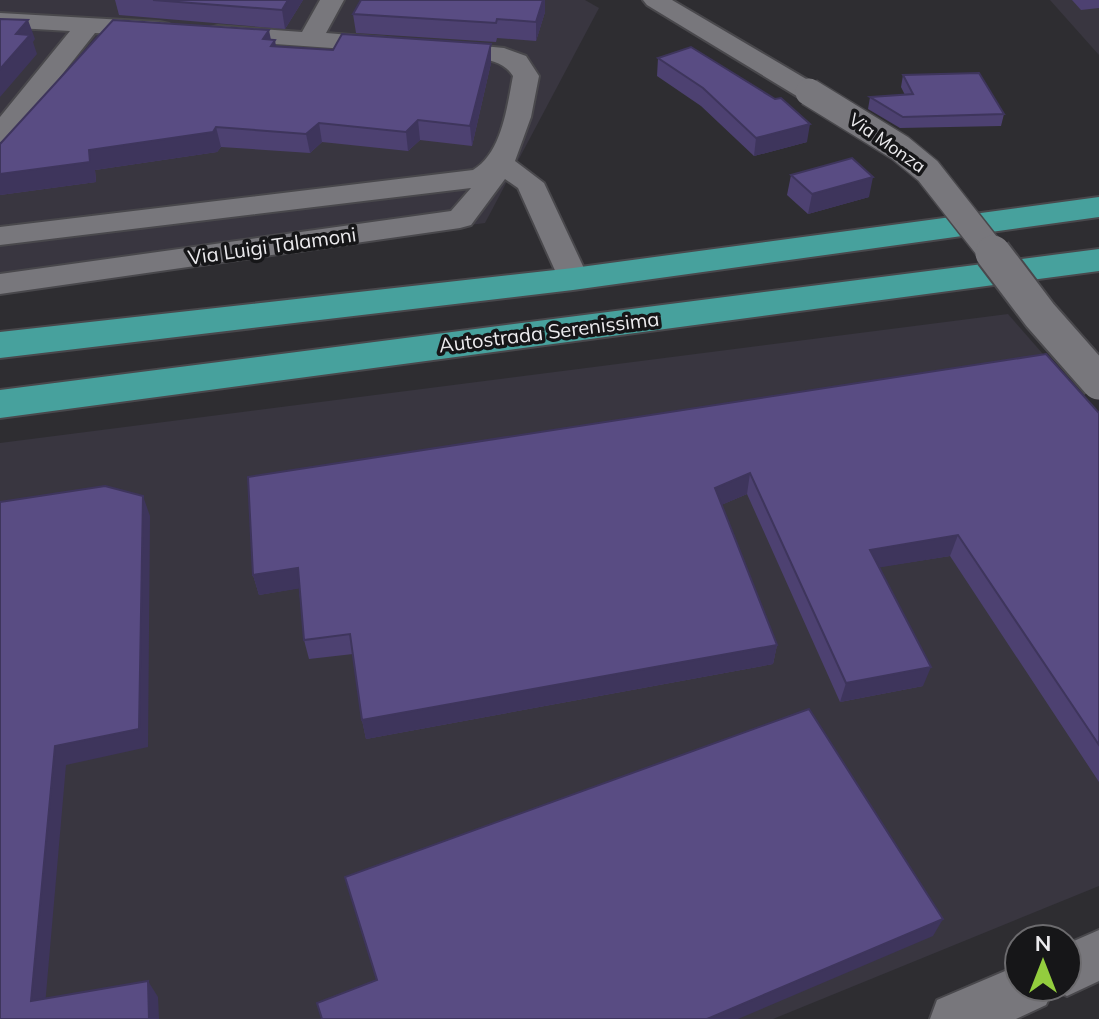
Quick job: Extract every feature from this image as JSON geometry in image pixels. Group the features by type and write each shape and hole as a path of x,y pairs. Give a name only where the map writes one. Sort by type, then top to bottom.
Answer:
{"highway":[{"path":"0,345 573,279 1099,207"},
{"name":"Autostrada Serenissima","path":"0,404 1099,260"}],"street":[{"path":"310,40 332,0"},
{"name":"Via Monza","path":"655,0 900,148 928,171 1040,315 1099,382"},
{"name":"Via Luigi Talamoni","path":"0,20 90,23 495,53 517,61 526,76 502,165 482,196 460,219 8,283 12,235 466,180 482,177 502,165"},
{"path":"0,134 90,23"},
{"path":"502,165 530,183 573,279"},
{"path":"956,1019 1003,998"}],"shaded area":[{"path":"0,0 585,0 599,8 485,223 0,289"},
{"path":"1050,0 1099,0 1099,55"},
{"path":"1008,314 1099,418 1099,886 773,1019 0,1019 0,443"}],"building":[{"path":"153,0 288,0 282,10"},
{"path":"361,0 543,0 536,22 497,19 496,23 353,14"},
{"path":"0,19 28,20 16,34 30,35 0,69"},
{"path":"113,20 269,30 263,39 275,40 271,46 333,50 342,34 491,44 470,126 418,120 406,132 319,123 306,134 216,127 213,132 89,150 90,162 0,174 0,144"},
{"path":"691,47 775,99 781,98 810,124 756,138 703,88 658,58"},
{"path":"979,73 1004,114 903,117 870,97 913,94 903,75"},
{"path":"852,158 873,177 812,194 791,175"},
{"path":"1046,354 1099,413 1099,745 958,535 870,550 931,667 846,683 750,473 715,488 777,645 362,720 350,634 304,640 298,568 253,575 248,477"},
{"path":"105,486 143,496 139,729 55,746 31,1001 148,981 149,1019 0,1019 0,502"},
{"path":"809,709 943,919 707,1019 322,1019 317,1003 377,980 345,877"}]}
